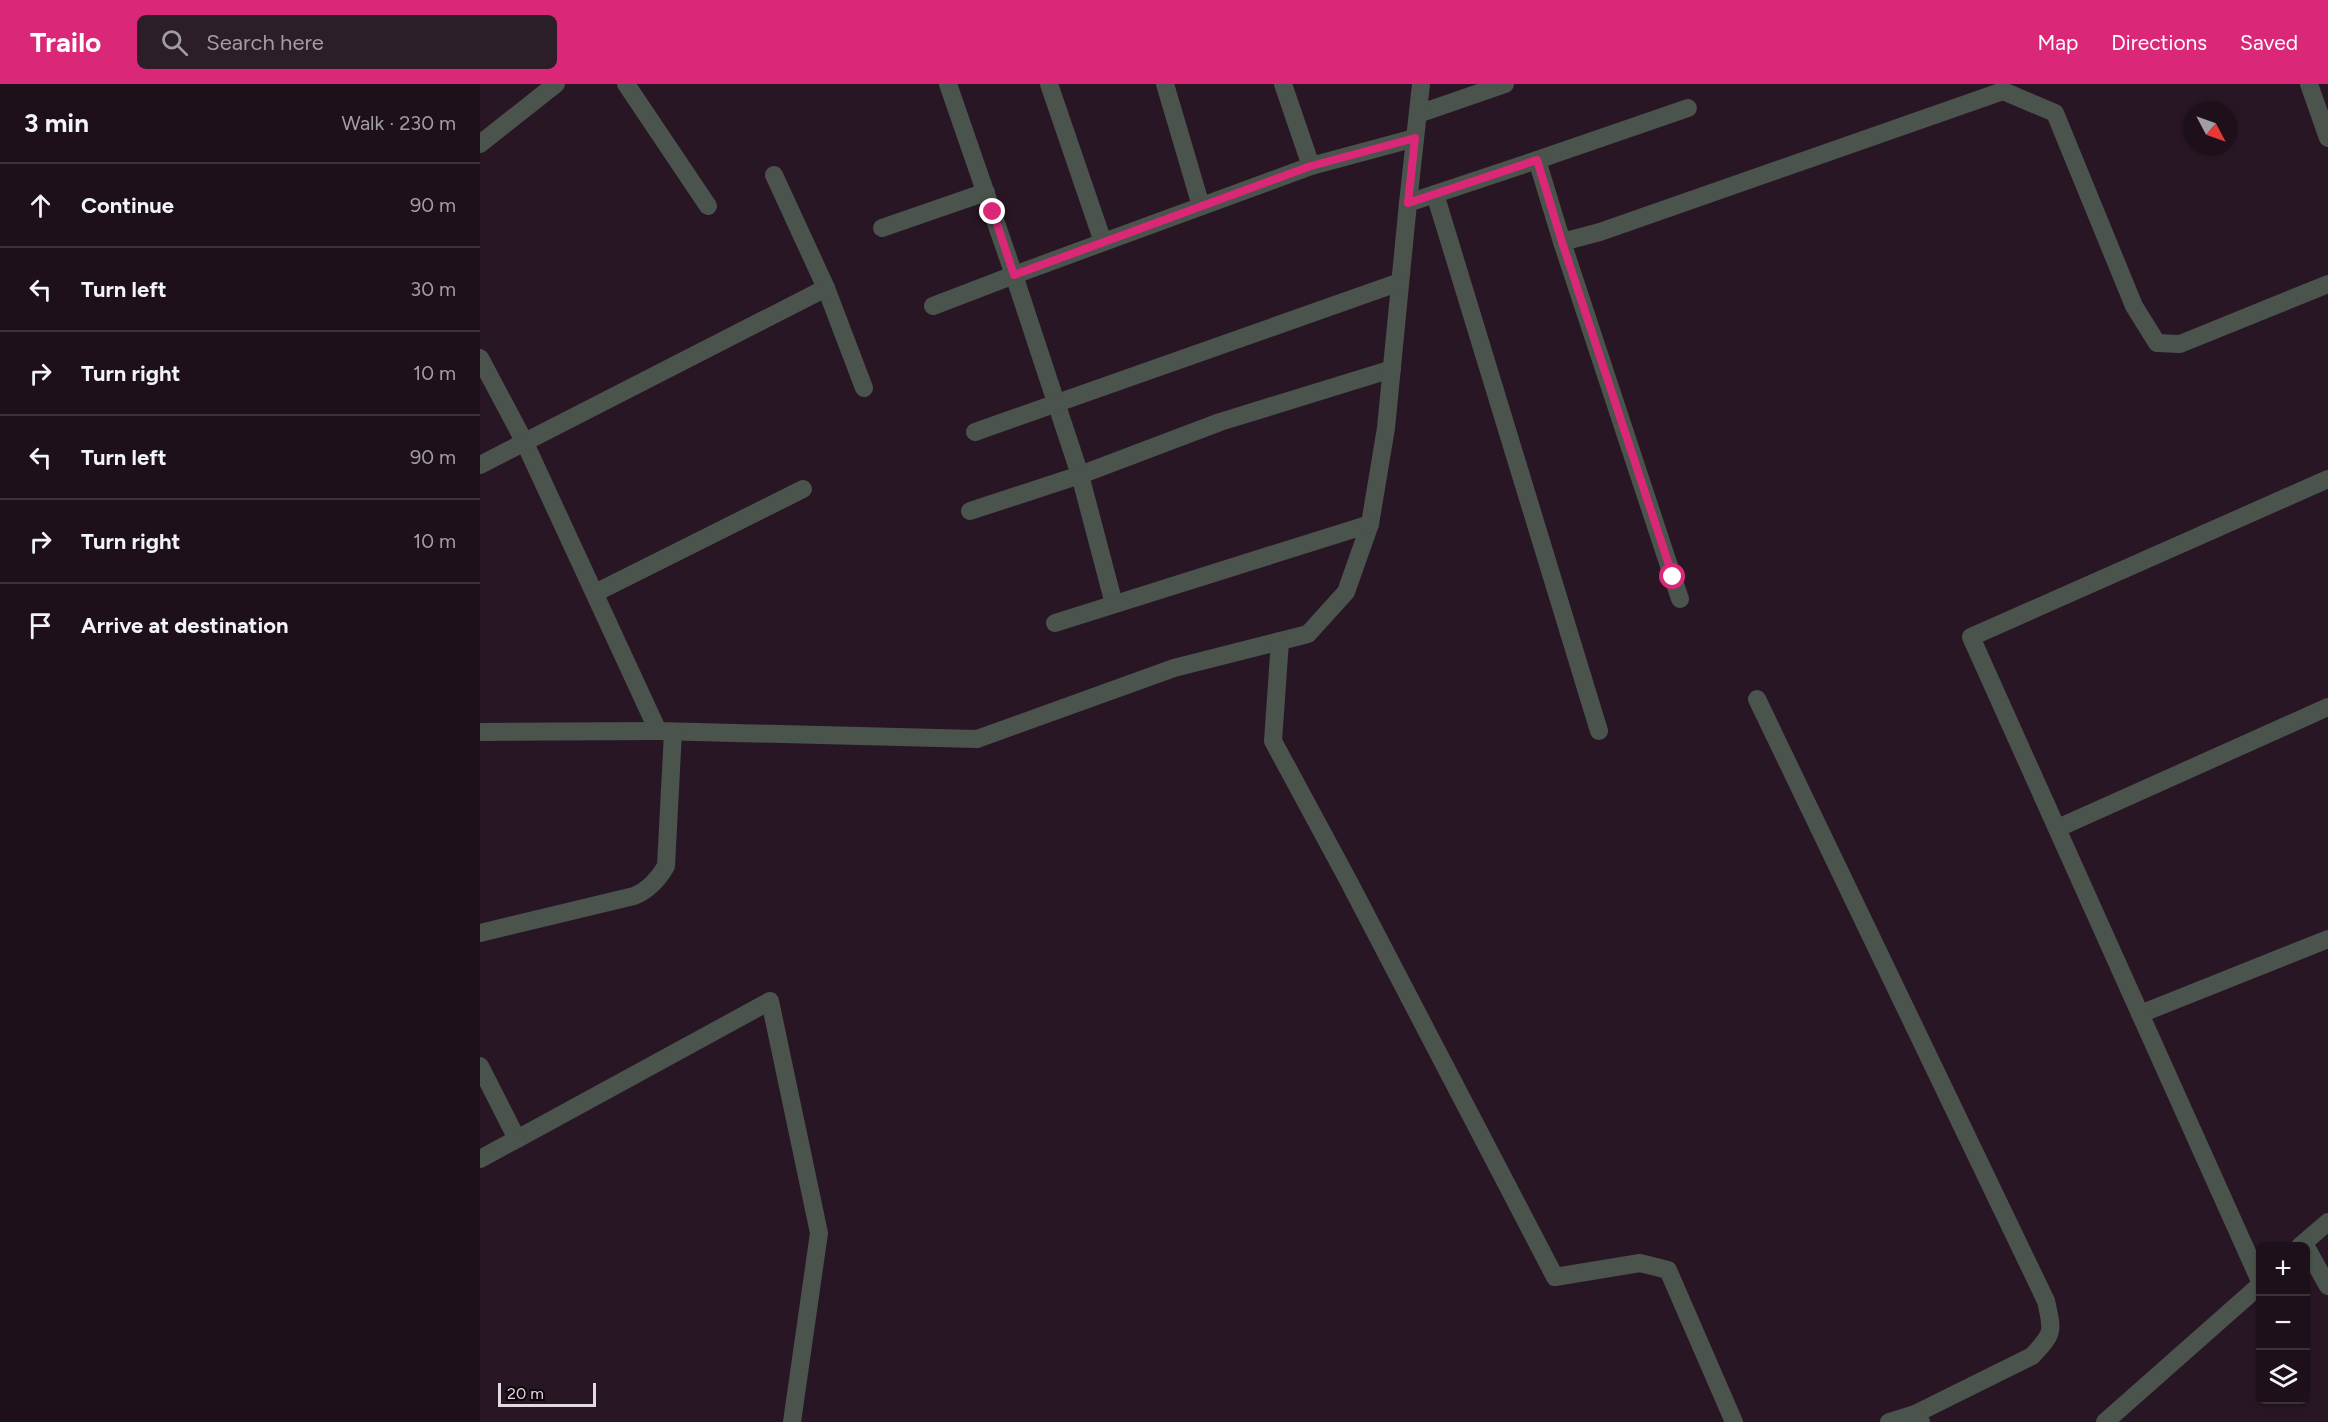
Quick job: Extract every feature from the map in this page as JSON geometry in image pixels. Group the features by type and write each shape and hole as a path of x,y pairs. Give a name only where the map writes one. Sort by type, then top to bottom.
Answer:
{"street":[{"path":"480,144 556,84"},
{"path":"626,84 708,206"},
{"path":"948,84 1080,475 1114,604"},
{"path":"1049,84 1103,242"},
{"path":"1165,84 1201,207"},
{"path":"1283,84 1311,166"},
{"path":"1418,114 1505,84"},
{"path":"2309,84 2328,138"},
{"path":"480,732 665,732 977,739 1174,668 1308,634 1346,592 1370,524 1386,428 1418,114 1417,86"},
{"path":"1562,242 1600,232 2003,91 2055,113 2134,306 2157,343 2180,344 2328,284"},
{"path":"1408,203 1688,108"},
{"path":"933,306 1311,166 1415,138"},
{"path":"1537,160 1680,599"},
{"path":"774,175 826,288 864,388"},
{"path":"882,228 986,192"},
{"path":"1435,194 1599,730"},
{"path":"975,432 1400,282"},
{"path":"480,465 826,288"},
{"path":"480,358 524,441 595,593 665,732 666,866 658,879 644,892 634,896 480,933"},
{"path":"970,511 1080,475 1220,422 1392,369"},
{"path":"2256,1274 1971,637 2328,479"},
{"path":"595,593 803,489"},
{"path":"1055,623 1370,524"},
{"path":"1280,641 1273,741 1555,1277 1640,1263 1668,1270 1734,1422"},
{"path":"1757,699 2046,1301 2052,1327 2047,1341 2032,1356 1918,1418 1889,1422"},
{"path":"2058,828 2328,707"},
{"path":"2140,1014 2328,939"},
{"path":"480,1159 770,1000 819,1233 792,1422"},
{"path":"480,1066 518,1139"},
{"path":"2307,1242 2328,1222"},
{"path":"2310,1257 2328,1286"},
{"path":"2104,1422 2256,1287"}],"route":[{"path":"993,212 1014,275 1311,166 1415,138 1408,203 1537,160 1673,577"}]}
